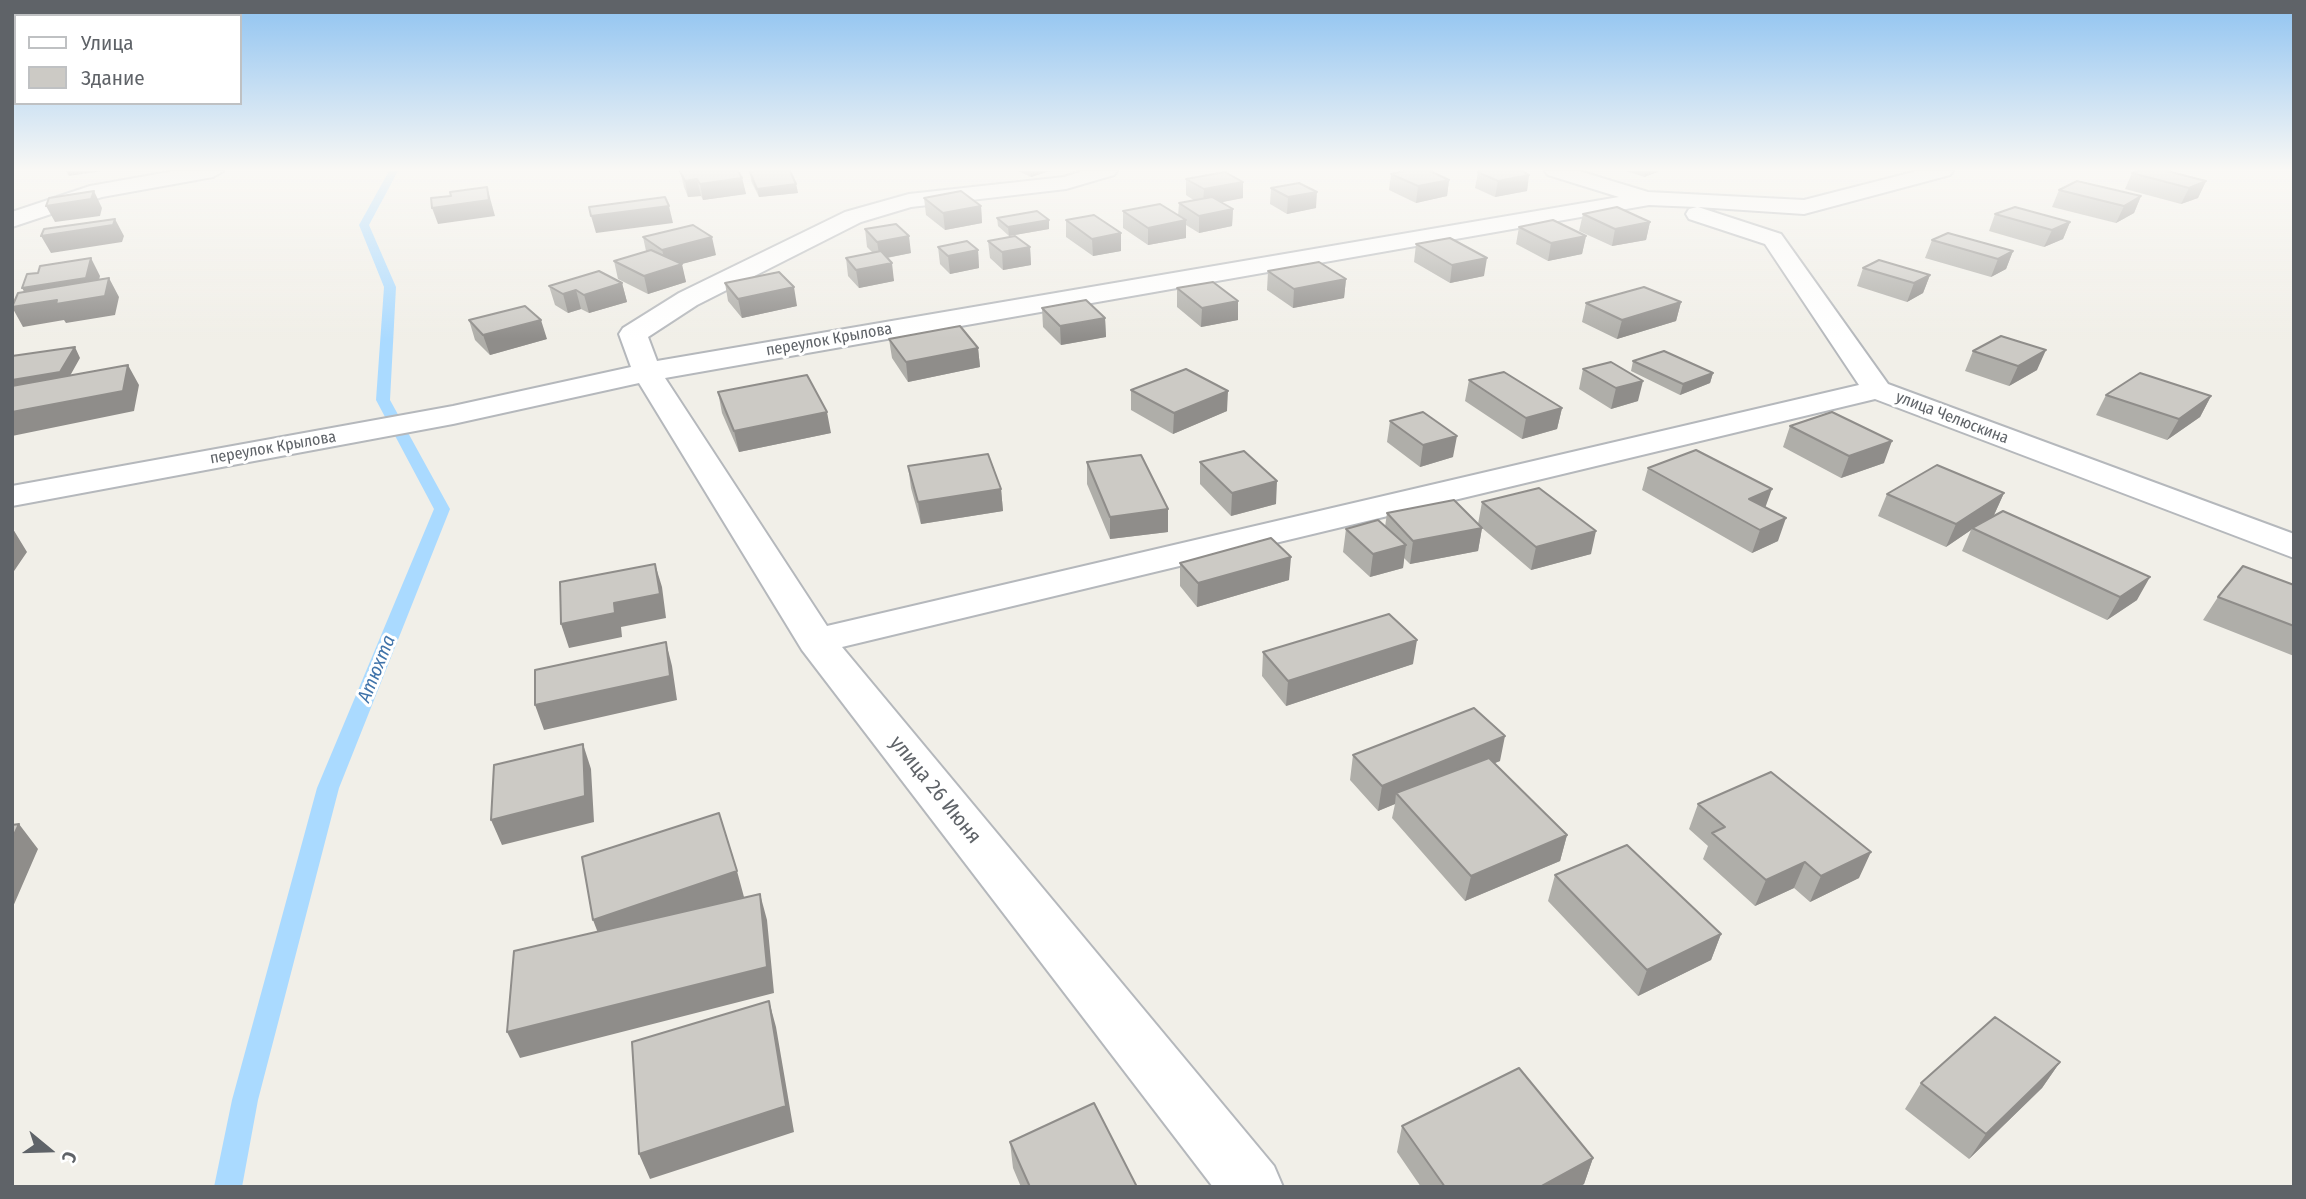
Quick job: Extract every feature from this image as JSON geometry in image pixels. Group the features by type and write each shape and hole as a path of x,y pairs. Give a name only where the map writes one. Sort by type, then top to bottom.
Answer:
{"street":[{"name":"улица 26 Июня","path":"833,227 688,299 633,334 647,372 816,641 1252,1187"},
{"name":"переулок Крылова","path":"12,496 453,415 647,372 1481,227"},
{"name":"улица Челюскина","path":"1736,227 1773,239 1877,390 2294,547"},
{"path":"816,641 1877,390"}],"building":[{"path":"59,227 100,227 41,236 44,229"},
{"path":"696,227 712,237 662,250 643,237"},
{"path":"899,227 909,236 877,242 865,229"},
{"path":"1076,227 1112,227 1121,233 1092,239"},
{"path":"1519,227 1567,227 1586,236 1551,243"},
{"path":"1948,233 2013,251 1998,259 1932,240"},
{"path":"1015,236 1030,247 1002,252 988,241"},
{"path":"1450,238 1487,258 1452,265 1416,244"},
{"path":"967,241 978,250 948,256 938,247"},
{"path":"651,250 682,264 644,276 614,261"},
{"path":"881,251 892,263 856,270 846,258"},
{"path":"91,258 86,278 22,288 27,274 38,273 40,266"},
{"path":"1879,260 1930,275 1914,283 1863,268"},
{"path":"1319,262 1346,279 1294,289 1268,271"},
{"path":"599,271 622,283 584,295 576,290 563,294 549,286"},
{"path":"779,272 794,287 738,299 725,283"},
{"path":"109,278 105,296 56,304 57,300 12,307 18,293"},
{"path":"1213,282 1238,301 1202,308 1177,288"},
{"path":"1644,287 1681,302 1622,320 1586,303"},
{"path":"1086,300 1105,318 1060,326 1042,308"},
{"path":"525,306 541,320 483,335 469,320"},
{"path":"960,326 978,348 906,362 889,339"},
{"path":"2001,336 2046,350 2018,366 1973,351"},
{"path":"75,347 60,372 12,380 12,356"},
{"path":"1664,351 1713,373 1683,384 1633,361"},
{"path":"1611,362 1643,381 1616,388 1583,369"},
{"path":"128,365 123,391 12,412 12,386"},
{"path":"1186,369 1228,391 1174,413 1131,390"},
{"path":"1504,372 1562,408 1526,418 1469,380"},
{"path":"2140,373 2211,396 2179,419 2106,395"},
{"path":"807,375 827,412 734,431 718,392"},
{"path":"1423,412 1457,436 1423,445 1390,421"},
{"path":"1832,412 1892,441 1849,456 1790,426"},
{"path":"1696,450 1772,489 1749,499 1786,518 1760,530 1648,468"},
{"path":"1244,451 1277,481 1232,493 1200,462"},
{"path":"988,454 1001,489 918,502 908,466"},
{"path":"1141,455 1168,509 1110,517 1087,462"},
{"path":"1937,465 2004,493 1956,524 1887,494"},
{"path":"1539,488 1596,531 1536,547 1482,502"},
{"path":"1454,500 1482,528 1413,541 1387,513"},
{"path":"2003,511 2150,577 2120,597 1972,528"},
{"path":"1378,520 1406,545 1373,554 1346,529"},
{"path":"1271,538 1291,557 1198,583 1180,563"},
{"path":"655,564 660,594 614,603 615,613 561,624 560,582"},
{"path":"2243,566 2294,585 2294,626 2218,597"},
{"path":"1389,614 1417,640 1288,681 1263,652"},
{"path":"666,642 670,676 535,705 535,670"},
{"path":"1474,708 1505,736 1382,786 1353,755"},
{"path":"583,744 585,796 491,820 494,765"},
{"path":"1489,758 1567,835 1471,876 1396,793"},
{"path":"1771,772 1871,852 1821,876 1805,862 1766,880 1712,833 1725,827 1698,804"},
{"path":"719,813 737,871 593,920 582,857"},
{"path":"19,824 12,839 12,825"},
{"path":"1627,845 1721,934 1647,970 1555,875"},
{"path":"760,894 767,967 507,1032 514,951"},
{"path":"769,1001 786,1106 639,1154 632,1042"},
{"path":"1995,1017 2060,1062 1986,1134 1921,1083"},
{"path":"1519,1068 1593,1158 1540,1187 1445,1187 1402,1126"},
{"path":"1094,1103 1137,1187 1030,1187 1010,1142"}],"waterway":[{"name":"Атюхта","path":"228,1187 245,1100 328,788 442,509 383,400 390,287 365,227"}]}
